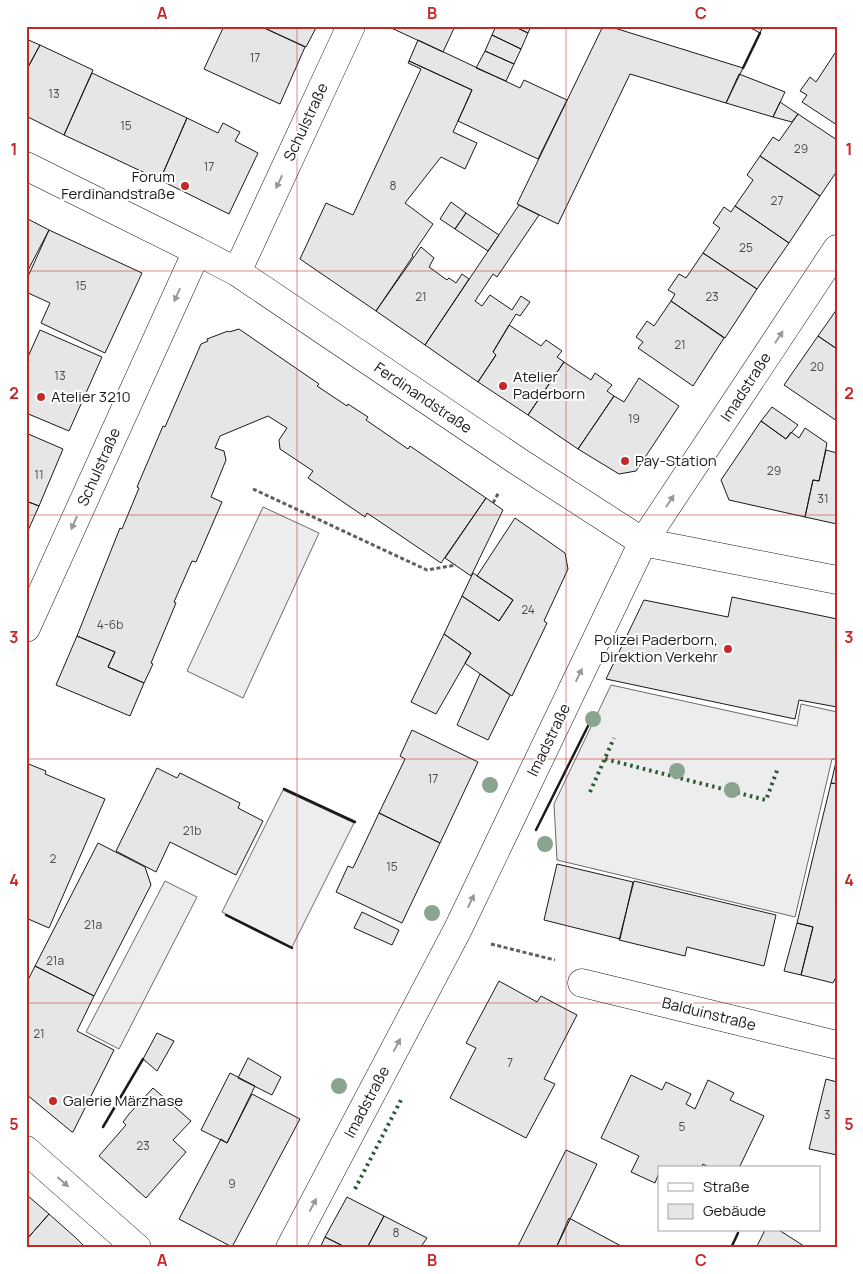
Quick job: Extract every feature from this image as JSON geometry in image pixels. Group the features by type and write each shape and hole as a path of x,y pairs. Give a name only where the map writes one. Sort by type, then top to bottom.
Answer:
{"street":[{"name":"Schulstraße","path":"237,272 351,26"},
{"name":"Ferdinandstraße","path":"26,166 237,272 519,462 643,542 837,580"},
{"name":"Imadstraße","path":"290,1248 458,929 643,542 837,249"},
{"name":"Schulstraße","path":"26,628 197,251"},
{"name":"Balduinstraße","path":"582,983 837,1045"},
{"path":"26,1150 137,1248"}],"path":[{"path":"253,489 427,570 456,565"},
{"path":"458,929 492,945 562,962 582,983"}],"shaded area":[{"path":"263,507 319,533 243,698 187,671"},
{"path":"611,685 797,726 801,704 837,712 837,759 832,759 795,917 557,860 554,804"},
{"path":"283,790 354,823 292,947 222,912"},
{"path":"165,881 197,897 119,1049 86,1032"}],"building":[{"path":"224,26 260,26 305,47 280,104 204,69"},
{"path":"260,26 317,26 306,47"},
{"path":"387,26 455,26 443,52"},
{"path":"496,26 513,26 528,33 521,49 492,35"},
{"path":"513,26 531,26 528,33"},
{"path":"603,26 743,68 726,103 630,74 558,224 517,204"},
{"path":"747,26 763,26 760,33"},
{"path":"492,35 521,49 514,64 485,51"},
{"path":"26,39 40,45 26,71"},
{"path":"418,40 520,88 524,80 567,100 538,159 458,121 472,90 409,61"},
{"path":"40,45 93,70 64,135 26,116 26,71"},
{"path":"485,51 514,64 506,81 476,68"},
{"path":"835,53 837,54 837,125 802,102 807,95 800,91 810,77 816,82"},
{"path":"409,61 472,90 453,132 477,143 465,169 441,157 405,203 433,224 376,311 300,259 326,203 353,215 421,69 408,63"},
{"path":"92,73 187,118 160,180 64,135"},
{"path":"739,74 785,92 773,117 726,103"},
{"path":"780,102 798,114 792,122 773,117"},
{"path":"798,114 837,140 837,171 820,196 760,156 773,137 779,141"},
{"path":"187,118 218,133 223,123 240,132 235,141 258,153 229,214 160,180"},
{"path":"760,156 820,196 789,243 735,206 753,180 747,175"},
{"path":"451,202 466,213 455,229 440,219"},
{"path":"519,205 539,215 497,277 493,274 475,301 482,306 490,295 512,310 521,296 530,302 520,316 516,314 493,352 496,355 478,382 425,345"},
{"path":"735,206 789,243 757,289 703,253 720,228 713,223 724,207 731,212"},
{"path":"466,213 499,235 488,251 455,229"},
{"path":"26,218 49,230 26,274"},
{"path":"49,230 142,273 105,353 41,323 50,303 26,292 26,281"},
{"path":"421,247 434,258 429,267 447,280 449,278 456,283 462,274 469,279 425,345 376,311"},
{"path":"703,253 757,289 725,338 671,301 675,294 668,290 679,274 686,278"},
{"path":"671,301 724,338 693,386 638,348 643,342 636,337 647,321 654,326"},
{"path":"837,309 837,349 818,336"},
{"path":"509,325 541,346 546,340 562,351 557,357 564,362 528,415 478,382 496,355 493,352"},
{"path":"239,329 319,384 317,386 347,406 348,404 368,417 366,420 408,449 410,446 486,498 441,563 367,513 365,517 308,478 313,471 280,449 279,440 287,428 268,416 220,436 215,448 224,451 226,460 211,497 222,502 196,562 192,561 174,602 176,603 144,683 108,667 115,652 77,636 120,528 122,529 139,488 137,487 201,344 208,341 207,339"},
{"path":"40,330 102,357 69,431 26,413 26,367 29,360 27,359"},
{"path":"818,336 837,349 837,421 784,385"},
{"path":"564,362 591,380 595,373 612,385 607,391 614,396 578,449 528,415"},
{"path":"639,378 679,406 636,471 619,474 578,449 614,396 624,402"},
{"path":"772,407 798,425 786,439 761,421"},
{"path":"761,421 786,439 791,432 799,438 805,428 827,443 819,481 813,480 805,517 729,500 721,480"},
{"path":"26,433 63,449 39,506 26,501"},
{"path":"826,450 837,453 837,524 805,517 813,480 819,481"},
{"path":"486,498 503,510 471,576 445,558"},
{"path":"26,501 39,506 26,535"},
{"path":"515,518 565,553 568,569 544,621 547,623 512,696 466,664 471,653 444,634 462,596 499,621 513,600 477,576"},
{"path":"473,573 513,600 499,621 462,596"},
{"name":"Polizei Paderborn, Direktion Verkehr","path":"732,597 837,619 837,707 799,700 795,719 606,679 644,600 728,617"},
{"path":"444,634 471,653 436,714 411,702"},
{"path":"77,636 115,652 108,667 144,683 130,716 56,685"},
{"path":"480,674 510,695 488,740 457,725"},
{"path":"412,730 478,762 440,843 379,813 405,759 400,756"},
{"path":"837,762 837,784 831,783"},
{"path":"26,763 46,771 45,774 105,799 49,928 26,918"},
{"path":"157,768 177,778 180,773 240,803 238,808 263,821 236,875 170,842 156,872 116,851"},
{"path":"831,783 837,784 837,975 833,983 801,975 813,927 797,923"},
{"path":"379,813 440,843 402,923 336,892 348,866 353,868"},
{"path":"98,843 145,867 151,885 94,996 35,966"},
{"path":"557,864 633,882 620,939 544,920"},
{"path":"634,881 776,915 764,966 687,947 685,956 619,940"},
{"path":"362,912 399,930 392,945 354,928"},
{"path":"797,923 813,927 801,975 784,971"},
{"path":"35,966 94,996 77,1031 114,1050 73,1132 26,1094 26,984"},
{"path":"499,981 537,1002 541,996 577,1015 544,1079 555,1084 526,1138 450,1098 476,1048 466,1043"},
{"path":"157,1033 174,1041 157,1071 143,1059"},
{"path":"248,1058 281,1077 272,1095 238,1078"},
{"path":"230,1073 255,1086 227,1143 201,1130"},
{"path":"631,1075 662,1090 666,1082 691,1094 686,1104 695,1109 708,1080 734,1093 730,1100 764,1116 740,1166 706,1166 703,1164 702,1166 658,1166 658,1176 655,1183 631,1172 639,1156 601,1138"},
{"path":"826,1079 837,1082 837,1155 809,1149"},
{"path":"153,1088 191,1121 173,1140 186,1152 146,1198 99,1156 126,1125 123,1122 129,1114"},
{"path":"252,1094 300,1119 232,1247 179,1219 221,1139 227,1143"},
{"path":"566,1150 597,1164 556,1248 517,1248"},
{"path":"28,1196 49,1214 26,1240 26,1198"},
{"path":"347,1197 384,1216 367,1248 347,1248 325,1237"},
{"path":"49,1214 86,1248 26,1248 26,1240"},
{"path":"384,1216 427,1238 420,1248 367,1248"},
{"path":"569,1218 621,1246 621,1248 556,1248"},
{"path":"764,1232 782,1232 807,1248 756,1248"},
{"path":"325,1237 347,1248 320,1248"}],"hedge":[{"path":"590,792 614,738"},
{"path":"605,759 766,800 778,768"},
{"path":"355,1189 401,1100"}],"wall":[{"path":"743,68 760,33"},
{"path":"536,830 589,724"},
{"path":"284,789 355,822"},
{"path":"226,915 292,948"},
{"path":"103,1127 143,1059"},
{"path":"731,1248 738,1233"}],"place":[{"name":"Forum Ferdinandstraße","path":"185,186"},
{"name":"Atelier Paderborn","path":"503,386"},
{"name":"Atelier 3210","path":"41,397"},
{"name":"Pay-Station","path":"625,461"},
{"name":"Polizei Paderborn, Direktion Verkehr","path":"728,649"},
{"name":"Galerie Märzhase","path":"53,1101"}]}
